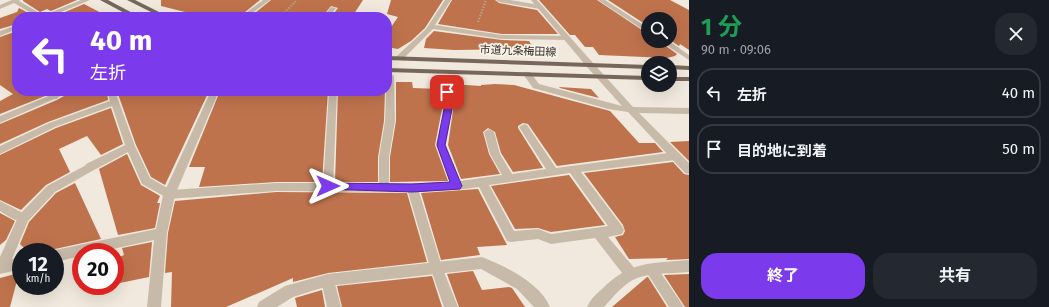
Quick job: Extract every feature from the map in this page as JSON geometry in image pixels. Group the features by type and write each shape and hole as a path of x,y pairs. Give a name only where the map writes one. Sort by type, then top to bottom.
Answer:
{"main road":[{"path":"103,0 127,12"},
{"path":"130,0 155,12"},
{"name":"市道九条梅田線","path":"392,58 641,67"},
{"path":"677,67 689,68"},
{"name":"市道九条梅田線","path":"392,74 527,74 641,78"},
{"path":"677,79 689,80"}],"street":[{"path":"0,7 16,0 35,12"},
{"path":"56,12 87,0"},
{"path":"250,12 267,0"},
{"path":"399,58 405,51 420,40 432,27 448,0"},
{"path":"499,0 540,7"},
{"path":"534,0 600,76 689,170"},
{"path":"601,0 641,26"},
{"path":"330,12 333,8"},
{"path":"432,27 502,37 567,38"},
{"path":"0,34 12,29"},
{"path":"674,48 689,58"},
{"path":"527,74 536,86 608,106 631,110 689,111"},
{"path":"445,80 449,104 441,145 457,186"},
{"path":"113,96 130,146 146,181 169,195 276,187 328,186 412,188 457,186 573,168 675,156"},
{"path":"154,307 161,233 169,195 213,96"},
{"path":"328,186 333,96"},
{"path":"384,187 384,157 390,121 389,96"},
{"path":"0,120 54,97"},
{"path":"0,150 52,126 115,102"},
{"path":"524,126 553,172"},
{"path":"489,132 495,154 509,178"},
{"path":"1,268 23,218 51,189 130,146"},
{"path":"482,182 511,237 538,234 551,239 618,230 573,168"},
{"path":"412,188 436,267 451,307"},
{"path":"0,206 23,218"},
{"path":"64,254 161,233"},
{"path":"598,233 632,274"},
{"path":"264,307 290,291 328,280 482,263 522,284 543,307"},
{"path":"1,268 12,265"},
{"path":"594,307 617,285 632,274 651,270 689,266"},
{"path":"651,270 677,307"},
{"path":"328,280 334,307"}],"path":[{"path":"285,12 297,0"},
{"path":"474,34 486,0"}],"building":[{"path":"23,0 77,0 51,11 47,9 40,12"},
{"path":"161,0 260,0 245,12 185,12 161,6"},
{"path":"271,0 363,0 355,12 335,12 338,8 331,6 326,12 256,12"},
{"path":"391,0 443,0 425,28 411,41 398,49 392,48 392,26 398,17 392,15 392,12 388,12"},
{"path":"452,0 495,0 499,3 537,10 558,34 502,34 438,24"},
{"path":"539,0 597,0 641,29 641,48 669,48 677,54 675,56 641,57 599,55 593,47 585,47 575,35 570,35"},
{"path":"608,0 670,0 689,10 689,50 680,44 679,46 677,45 677,12 641,12 641,21"},
{"path":"84,4 99,12 65,12"},
{"path":"19,8 26,12 17,12"},
{"path":"12,14 12,25 0,29 0,18"},
{"path":"434,31 502,40 529,41 534,49 454,50 424,48 426,39"},
{"path":"12,33 12,93 0,85 0,37"},
{"path":"396,82 412,82 413,88 441,89 443,104 435,145 448,181 390,182 390,157 396,121"},
{"path":"451,84 481,86 495,84 514,85 610,111 639,143 655,143 663,152 557,166 528,124 523,123 518,126 518,128 543,168 513,172 501,153 495,132 488,128 483,132 489,154 500,174 461,179 448,145 454,104"},
{"path":"559,87 591,89 599,98 560,88"},
{"path":"12,95 12,96 45,96 0,114 0,101"},
{"path":"64,96 108,96 108,100 48,122 0,144 0,124"},
{"path":"119,96 207,96 165,185 151,177 136,145"},
{"path":"218,96 328,96 322,182 276,182 199,187 205,167 189,167"},
{"path":"338,96 385,96 384,121 378,157 378,182 335,182"},
{"path":"111,108 123,144 101,155 87,136 59,149 70,172 46,185 21,210 0,200 0,155 56,128"},
{"path":"689,141 689,161 670,142"},
{"path":"127,154 141,185 160,196 157,203 160,203 155,228 118,235 99,169"},
{"path":"673,162 684,174 689,175 689,259 629,259 615,237 623,235 625,231 623,225 584,173"},
{"path":"569,175 605,225 551,232 538,228 515,229 491,186"},
{"path":"75,183 101,239 83,243 72,243 72,245 64,247 64,243 20,243 29,222 56,193"},
{"path":"478,189 507,245 477,247 480,255 441,260 421,193"},
{"path":"276,192 407,193 427,262 328,273 293,282 293,278 226,307 171,307 172,272 165,273 168,233 175,201"},
{"path":"0,213 15,221 6,240 0,245"},
{"path":"152,242 149,277 124,282 124,248"},
{"path":"473,271 482,290 512,288 525,307 459,307 447,274"},
{"path":"689,274 689,307 685,307 664,275"},
{"path":"12,275 13,295 10,307 0,307 0,278"},
{"path":"432,276 442,307 342,307 337,286"},
{"path":"647,277 667,307 612,307"},
{"path":"322,290 325,307 297,307 295,298"}],"route":[{"path":"328,186 412,188 457,186 441,145 449,104 447,92"}]}
